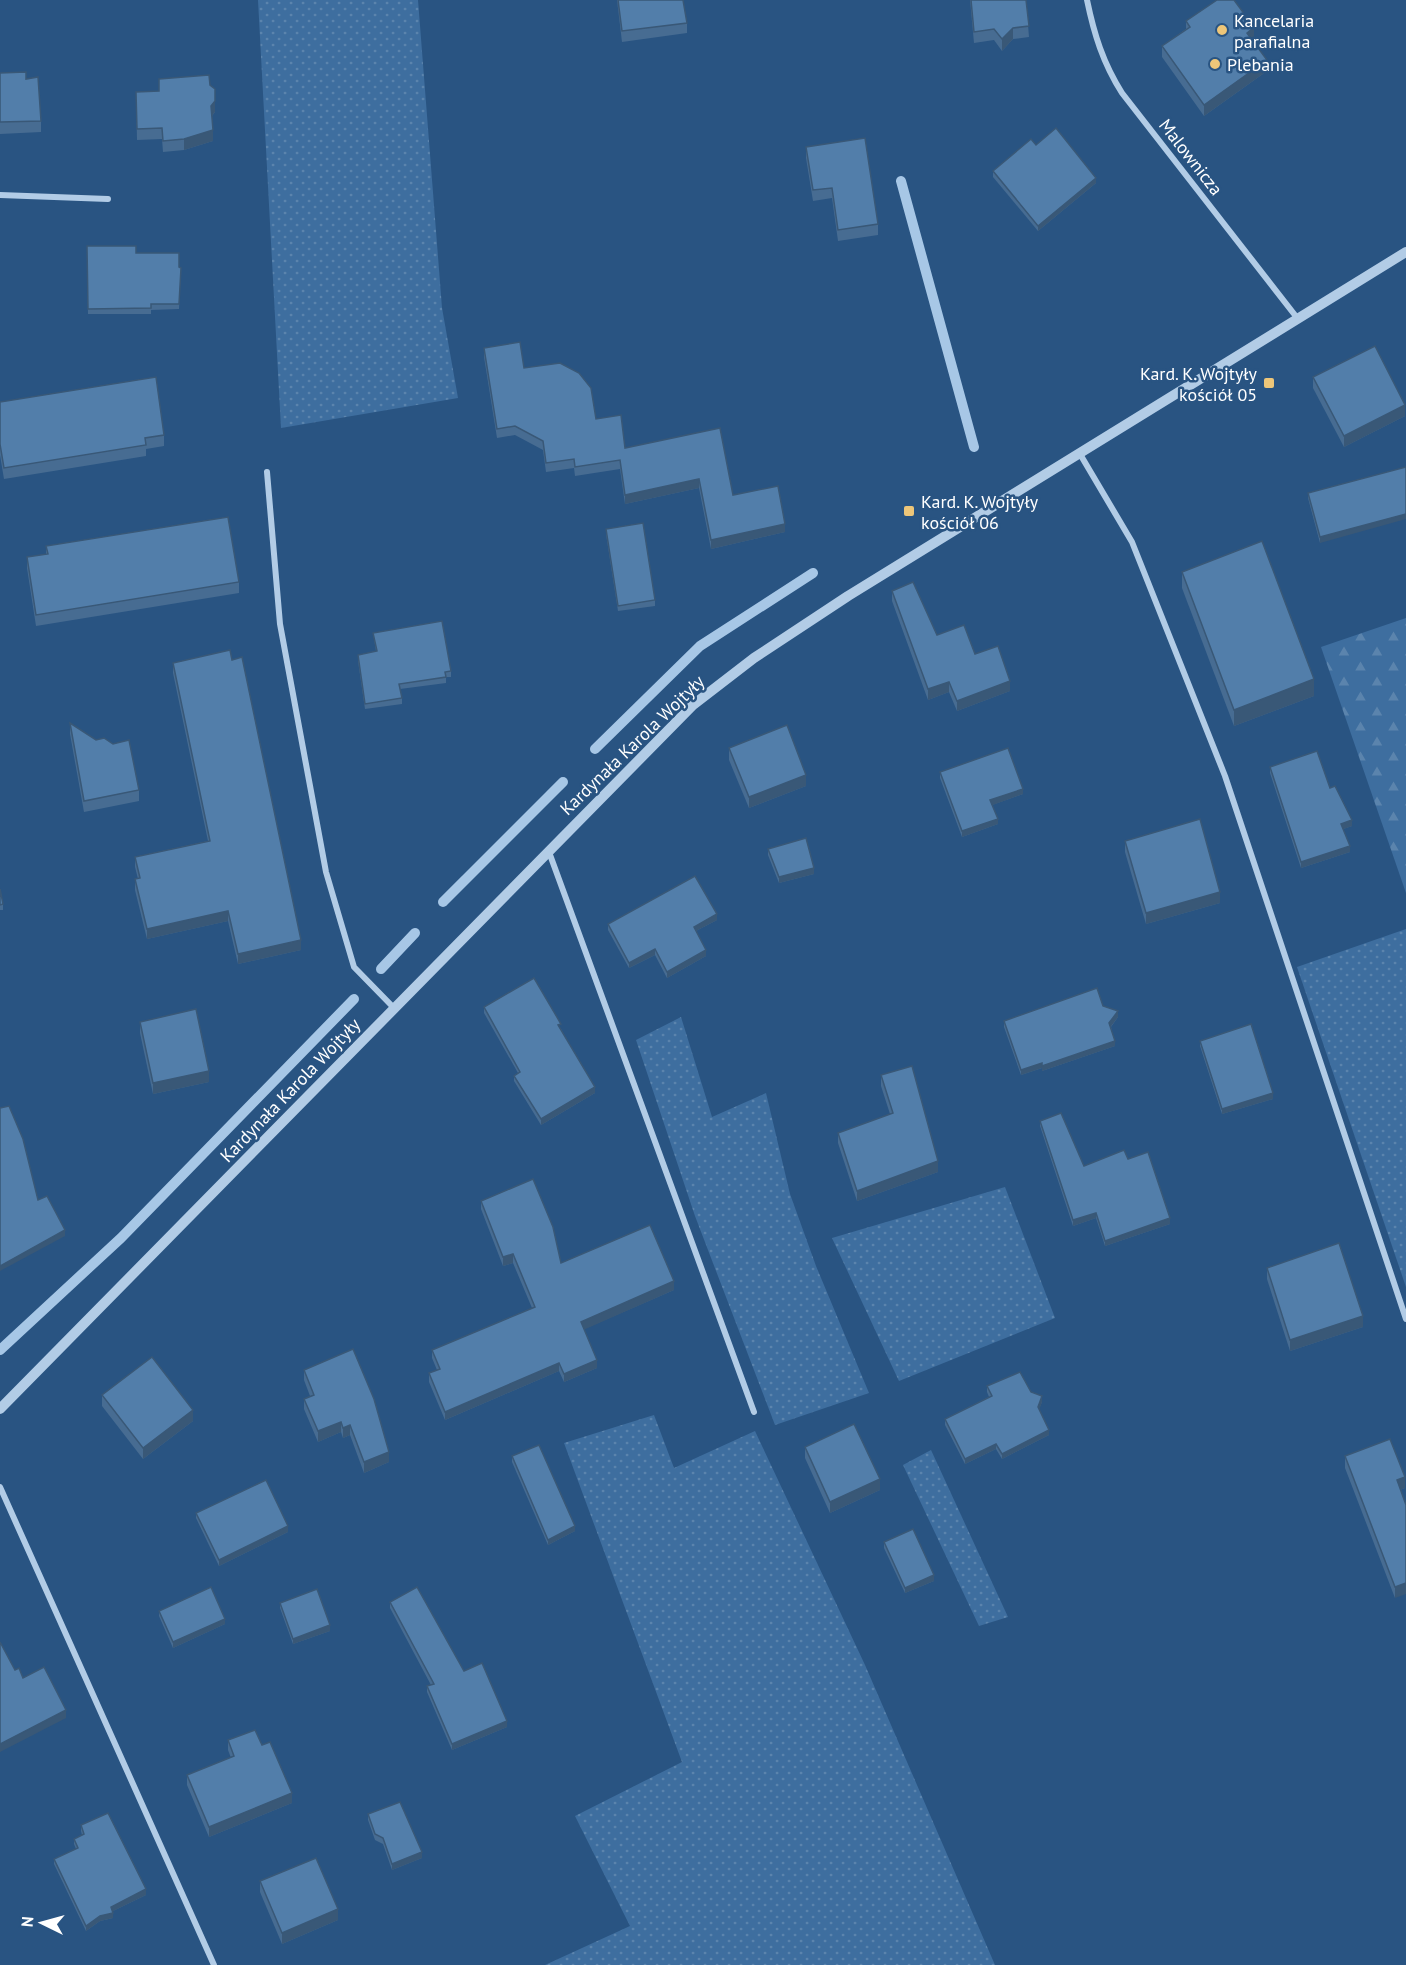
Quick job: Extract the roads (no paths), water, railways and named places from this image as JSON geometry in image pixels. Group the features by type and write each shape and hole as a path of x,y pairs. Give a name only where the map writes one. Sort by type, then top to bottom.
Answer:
{"street":[{"name":"Malownicza","path":"1087,0 1094,35 1106,68 1122,93 1298,319"},
{"path":"0,195 108,199"},
{"name":"Kardynała Karola Wojtyły","path":"0,1409 693,705 754,658 848,596 1406,252"},
{"path":"1080,454 1132,542 1225,776 1406,1319"},
{"path":"267,472 280,624 326,872 354,967 394,1008"},
{"path":"548,850 753,1412"},
{"path":"0,1487 214,1965"}],"waterway":[{"path":"901,181 974,447"},
{"path":"595,749 700,646 813,573"},
{"path":"443,902 563,782"},
{"path":"381,969 415,933"},
{"path":"0,1350 121,1238 354,999"}],"place":[{"name":"Kancelaria parafialna","path":"1222,30"},
{"name":"Plebania","path":"1215,64"},
{"name":"Kard. K. Wojtyły kościół 05","path":"1269,383"},
{"name":"Kard. K. Wojtyły kościół 06","path":"909,511"}]}
